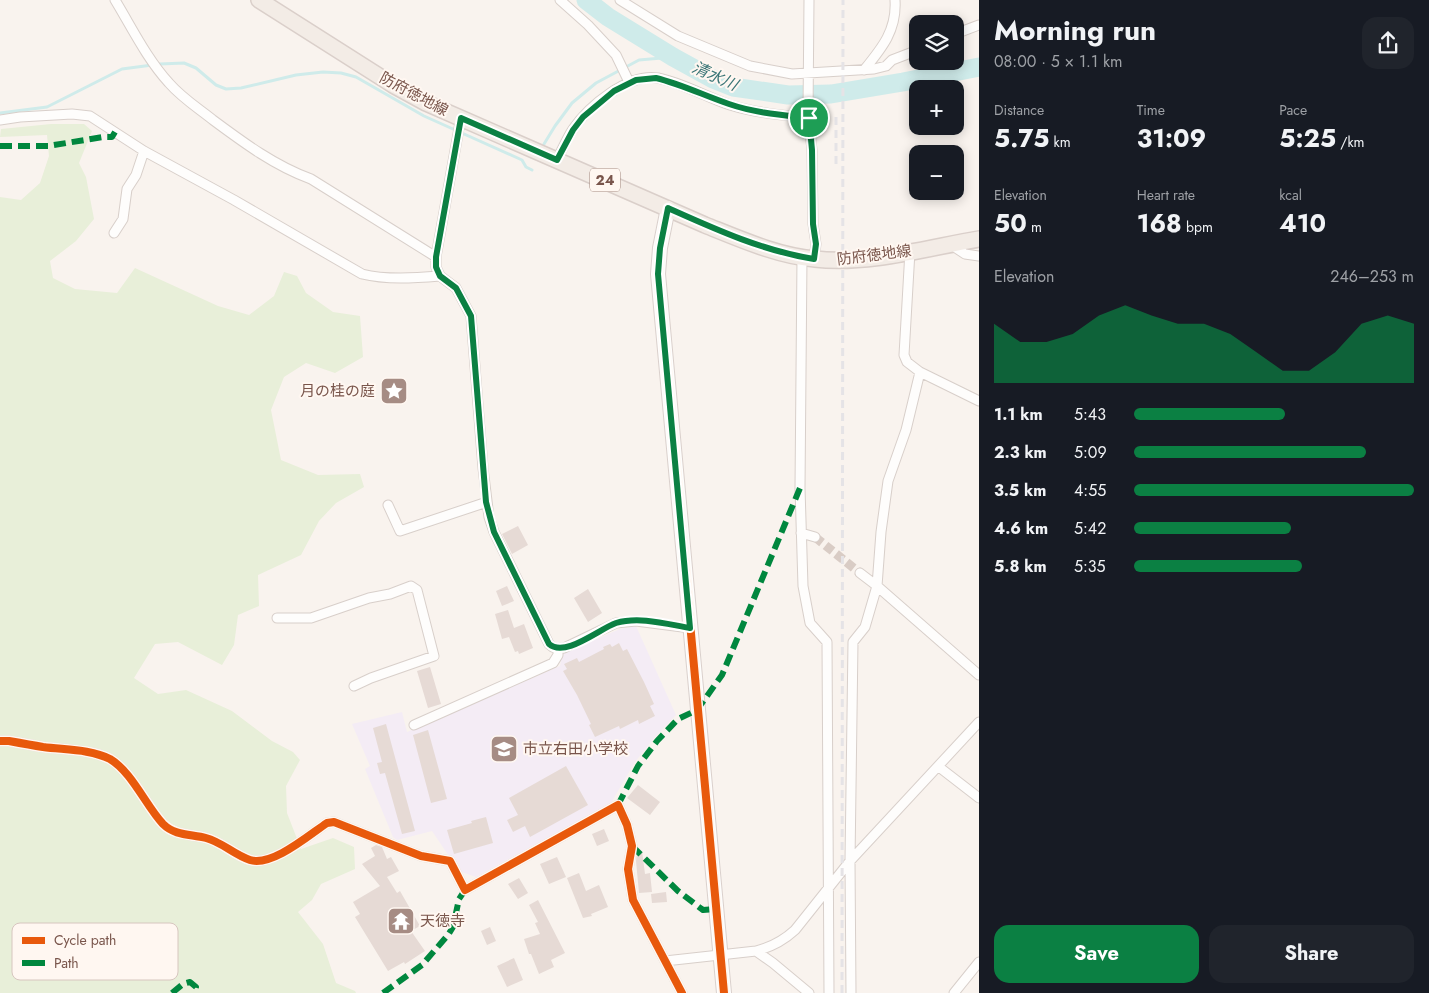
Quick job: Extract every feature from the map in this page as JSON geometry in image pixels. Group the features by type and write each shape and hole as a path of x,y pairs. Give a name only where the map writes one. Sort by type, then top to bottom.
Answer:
{"main road":[{"name":"防府徳地線","path":"258,0 426,103 742,240 808,258 859,259 979,239"}],"street":[{"path":"115,0 150,60 184,98 246,144 291,172 311,179 436,257"},
{"path":"620,0 678,36 750,66 808,77 874,69 886,66 892,60 909,53"},
{"path":"809,0 808,115 812,150 813,224 816,244 808,258 801,533 803,586 810,623 827,642 829,993"},
{"path":"864,70 888,39 893,24 895,0"},
{"path":"564,1 616,55 629,82"},
{"path":"964,31 979,25"},
{"path":"557,160 573,130 583,117 614,91 629,82 656,78 669,81 731,105 766,114 808,115"},
{"path":"0,120 20,116 72,114 90,116 144,151 234,200 362,274 397,277 440,276"},
{"path":"461,118 436,257 436,267 440,276 456,288 471,316 486,502 494,532 549,644 558,649 580,641 616,623 636,621 690,628"},
{"path":"114,233 123,219 127,189 136,174 144,151"},
{"path":"668,208 660,248 658,274 724,993"},
{"path":"949,244 965,254 979,256"},
{"path":"910,251 904,354 907,362 920,372 979,401"},
{"path":"852,993 850,861 852,642 864,627 877,586 881,532 888,482 906,430 920,372"},
{"path":"388,505 400,532 486,502"},
{"path":"801,533 815,537"},
{"path":"860,573 979,675"},
{"path":"277,618 310,618 411,586 417,590 434,656 371,678 354,686"},
{"path":"414,725 553,663 558,655 558,649"},
{"path":"665,961 756,951 769,948 785,940 850,861 979,722"},
{"path":"0,742 9,741 98,754 112,760 132,781 163,824 174,832 216,841 252,861 266,860 280,854 327,823 334,822 421,856 450,861 465,890 618,805 627,825 632,846 628,869 633,900 682,993"},
{"path":"939,767 979,798"},
{"path":"756,951 774,963 809,993"},
{"path":"954,993 979,962"}],"shaded area":[{"name":"市立右田小学校","path":"636,626 676,715 635,762 611,803 476,877 459,871 432,831 397,840 393,837 365,769 370,766 352,724 402,712 407,732 560,666 562,654 620,629"}],"green space":[{"path":"51,124 84,124 92,131 79,163 86,177 94,219 76,241 50,261 53,278 75,289 117,293 135,268 218,306 249,315 274,296 284,272 297,276 306,293 333,312 360,316 363,357 335,373 306,363 284,377 271,410 281,460 318,475 360,474 364,487 336,503 319,521 301,555 258,575 259,606 238,615 234,645 222,665 178,642 155,644 134,678 158,694 186,690 232,711 272,741 293,752 300,760 286,786 287,813 301,849 333,838 354,847 355,869 321,884 312,900 298,912 323,944 336,983 356,993 0,993 0,197 21,200 40,183 49,156 47,135 0,137 1,129"}],"building":[{"path":"518,526 528,545 512,554 502,534"},
{"path":"507,586 514,601 502,606 496,591"},
{"path":"588,589 602,613 588,622 574,598"},
{"path":"508,610 514,628 524,624 533,648 519,654 518,651 515,652 509,637 502,639 495,614"},
{"path":"619,643 623,651 627,649 644,682 654,704 650,706 655,716 639,724 638,720 620,729 619,726 595,737 577,695 563,671 567,669 564,664 577,658 579,662 604,649 603,647 610,644 612,647"},
{"path":"430,667 441,704 428,708 417,671"},
{"path":"386,724 415,831 402,834 385,773 380,774 377,763 382,762 373,728"},
{"path":"428,730 447,799 431,803 413,735"},
{"path":"566,766 588,805 530,837 525,826 513,832 507,820 518,815 509,798"},
{"path":"638,785 660,802 650,815 627,798"},
{"path":"486,817 493,843 454,854 447,830"},
{"path":"604,829 609,841 597,846 592,834"},
{"path":"376,845 382,847 387,859 391,857 399,871 387,877 397,893 400,891 420,926 411,931 425,951 405,964 404,962 388,971 355,917 360,914 353,902 380,886 362,864 375,856 371,848"},
{"path":"637,851 642,851 645,874 650,873 652,892 639,893"},
{"path":"557,857 566,877 549,884 540,864"},
{"path":"579,873 586,891 599,885 608,907 591,914 592,916 583,918 567,878"},
{"path":"519,878 528,893 518,899 508,884"},
{"path":"666,892 667,902 652,903 651,894"},
{"path":"538,900 565,953 551,960 554,967 539,974 524,939 540,934 535,923 538,922 529,905"},
{"path":"490,927 496,941 487,945 481,931"},
{"path":"514,958 523,980 507,987 497,966"}],"waterway":[{"name":"清水川","path":"586,0 608,17 673,57 713,79 733,87 788,95 831,94 979,67"},
{"path":"544,144 572,103 596,83 639,60 673,57"},
{"path":"0,113 47,107 122,69 160,64 184,63 196,68 216,85 226,89 241,88 296,75 323,72 341,73 356,77 424,116 522,160 526,167 532,170"}],"tunnel":[{"path":"815,537 860,573"}],"railway":[{"path":"842,993 843,0"},
{"path":"836,117 836,165"}],"marked path":[{"path":"0,146 48,146 112,137 115,132"},
{"path":"618,805 638,766 657,741 678,719 697,710 722,675 800,488"},
{"path":"632,846 678,891 703,910 716,909"},
{"path":"383,993 422,965 448,935 453,927 459,899 465,890"},
{"path":"172,993 183,984 190,982 196,987 194,993"}],"cycle path":[{"path":"668,208 660,248 658,274 724,993"},
{"path":"0,741 86,752 110,759 125,772 157,817 168,828 178,833 212,840 250,860 259,861 279,855 327,823 334,822 421,856 450,861 465,890 618,805 627,825 632,846 628,869 633,900 682,993"}],"place":[{"name":"月の桂の庭","path":"394,391"},
{"name":"市立右田小学校","path":"504,749"},
{"name":"天徳寺","path":"401,921"}],"route":[{"path":"656,78 669,81 731,105 766,114 809,118 812,150 813,224 816,244 814,259 774,250 742,240 668,208 660,248 658,274 690,628 636,621 616,623 564,648 553,648 549,644 494,532 489,516 486,502 471,316 456,288 440,276 436,267 436,257 461,118 557,160 573,130 583,117 614,91 636,80 656,78"}]}
